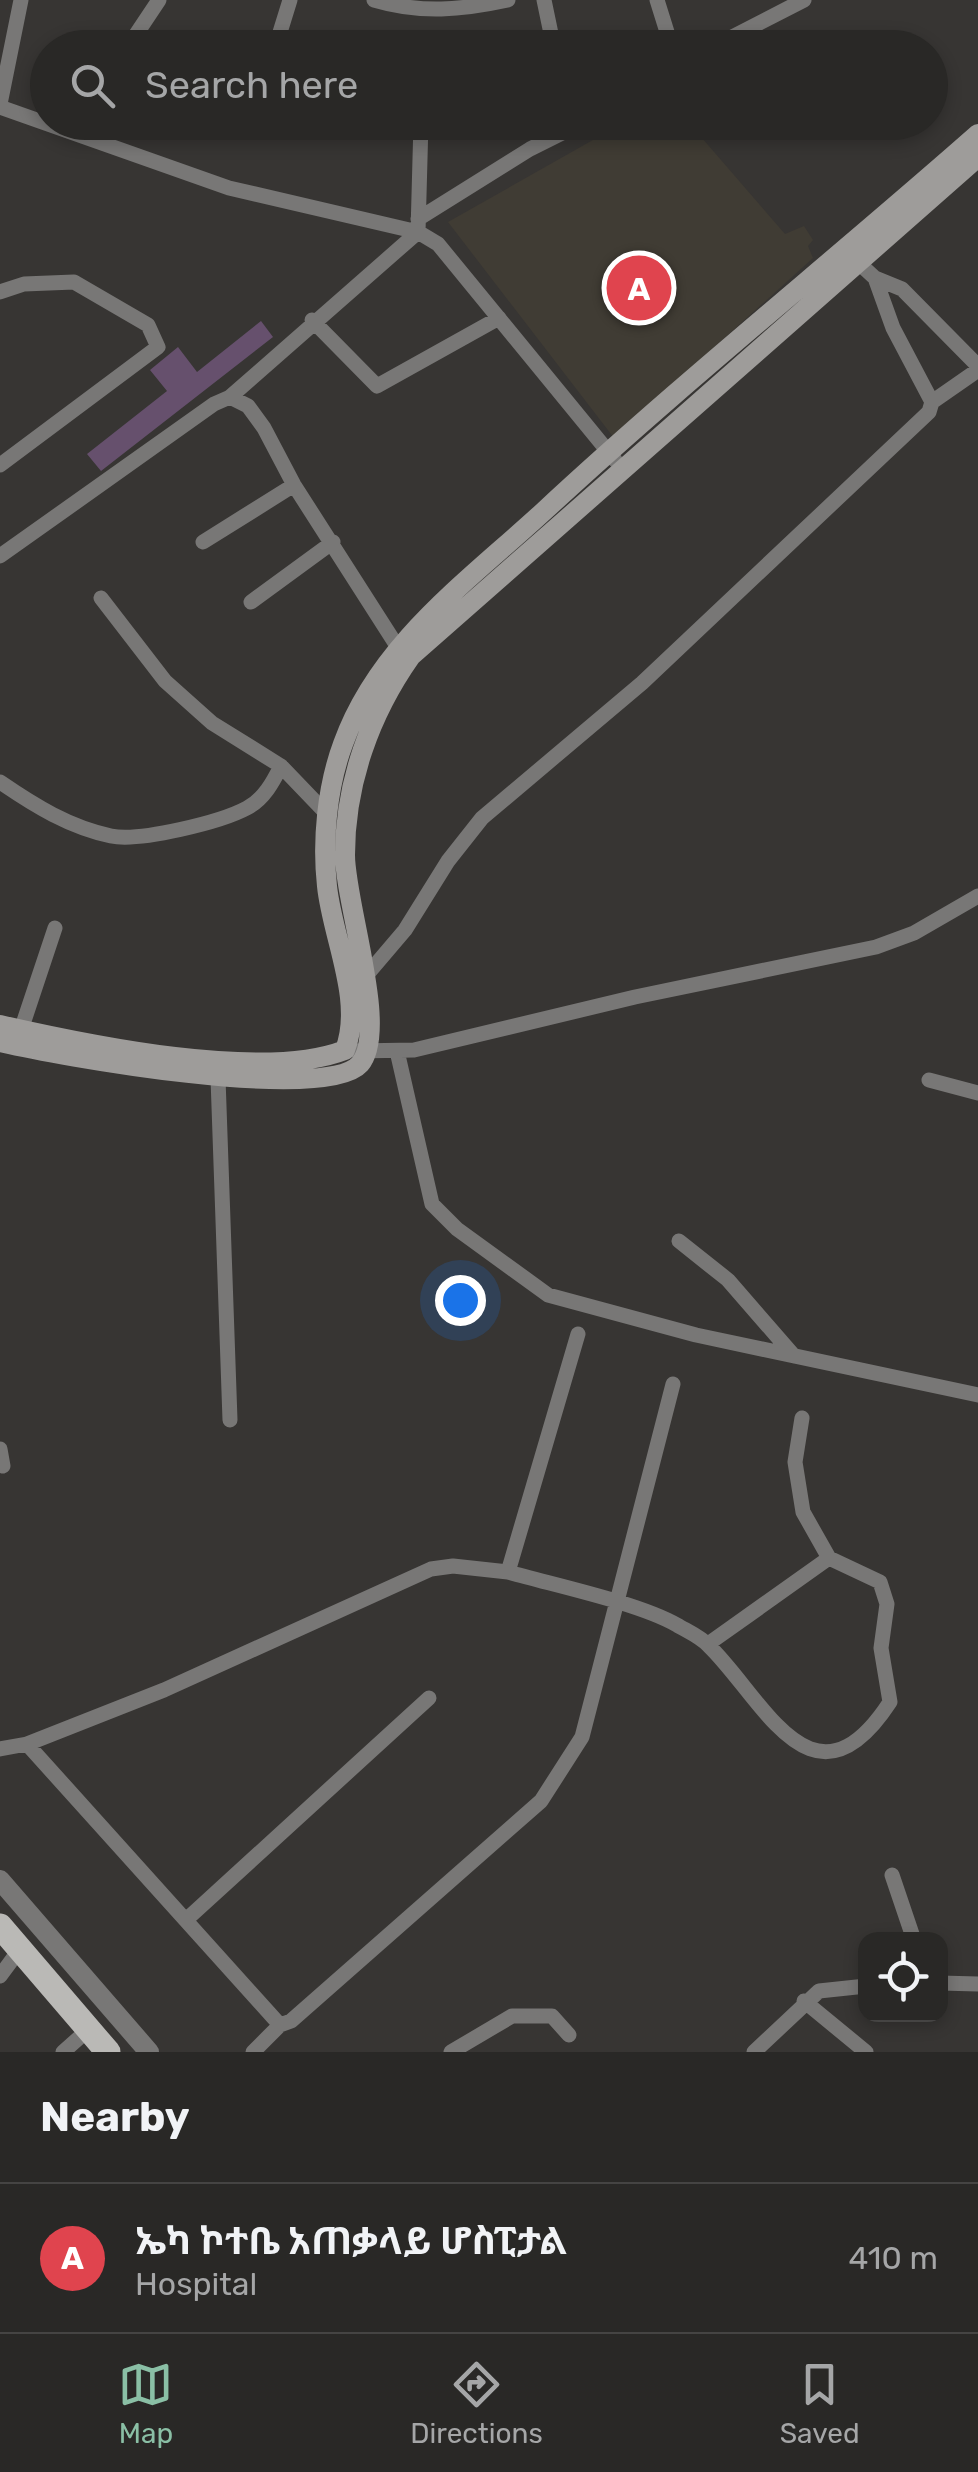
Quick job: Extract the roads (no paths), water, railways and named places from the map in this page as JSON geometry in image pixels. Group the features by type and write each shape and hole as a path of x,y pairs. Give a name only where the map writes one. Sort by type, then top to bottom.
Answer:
{"main road":[{"path":"851,256 978,134"},
{"path":"356,1051 327,887 328,815 337,764 352,720 397,646 851,256 978,157"},
{"path":"0,1042 218,1078 346,1074 356,1051 370,1035 366,977 353,930 345,852 360,754 390,686 411,656 615,459"},
{"path":"10,1028 254,1064 319,1060 356,1051"},
{"path":"0,1926 108,2052"}],"street":[{"path":"22,0 6,56 0,105 30,114"},
{"path":"139,30 159,0"},
{"path":"281,30 290,0"},
{"path":"374,0 408,10 467,9 508,0"},
{"path":"544,0 550,30"},
{"path":"746,30 804,0"},
{"path":"660,1 667,30"},
{"path":"111,140 229,188 418,225 438,244 615,459"},
{"path":"418,225 420,140"},
{"path":"0,556 214,404 230,397 418,225 548,140"},
{"path":"366,977 405,930 448,861 482,818 656,669 916,428 932,402 978,368 902,290 875,278 851,256"},
{"path":"875,278 893,328 932,402"},
{"path":"0,292 24,284 74,282 148,326 158,347 0,465"},
{"path":"312,320 378,386 498,318"},
{"path":"230,397 248,406 264,428 294,486 397,646"},
{"path":"203,542 294,486"},
{"path":"251,602 332,542"},
{"path":"101,598 165,681 212,723 281,766 328,815"},
{"path":"0,782 61,820 117,837 143,835 247,808 261,797 281,766"},
{"path":"356,1051 397,1051 876,948 914,932 978,896"},
{"path":"10,1028 54,928"},
{"path":"397,1051 419,1164 432,1204 507,1268 548,1295 581,1307 978,1394"},
{"path":"218,1078 230,1420"},
{"path":"929,1080 978,1093"},
{"path":"678,1241 728,1280 794,1356"},
{"path":"508,1572 578,1334"},
{"path":"253,2052 280,2025 304,2012 541,1801 582,1737 673,1384"},
{"path":"0,1749 26,1744 164,1690 431,1570 453,1566 508,1572 672,1622 708,1644 778,1732 806,1748 836,1749 873,1728 890,1702 880,1648 885,1592 880,1582 829,1558 803,1512 795,1462 802,1418"},
{"path":"0,1449 3,1466"},
{"path":"708,1644 829,1558"},
{"path":"187,1919 429,1698"},
{"path":"26,1744 280,2025"},
{"path":"892,1875 911,1932"},
{"path":"0,1880 149,2052"},
{"path":"0,1976 20,1949"},
{"path":"948,1984 978,1984"},
{"path":"754,2052 819,1991 858,1987"},
{"path":"804,2001 866,2052"},
{"path":"451,2052 486,2028 534,2013 552,2016 569,2035"},
{"path":"63,2052 89,2029"}],"place":[{"name":"ኤካ ኮተቤ አጠቃላይ ሆስፒታል","path":"639,288"}]}
